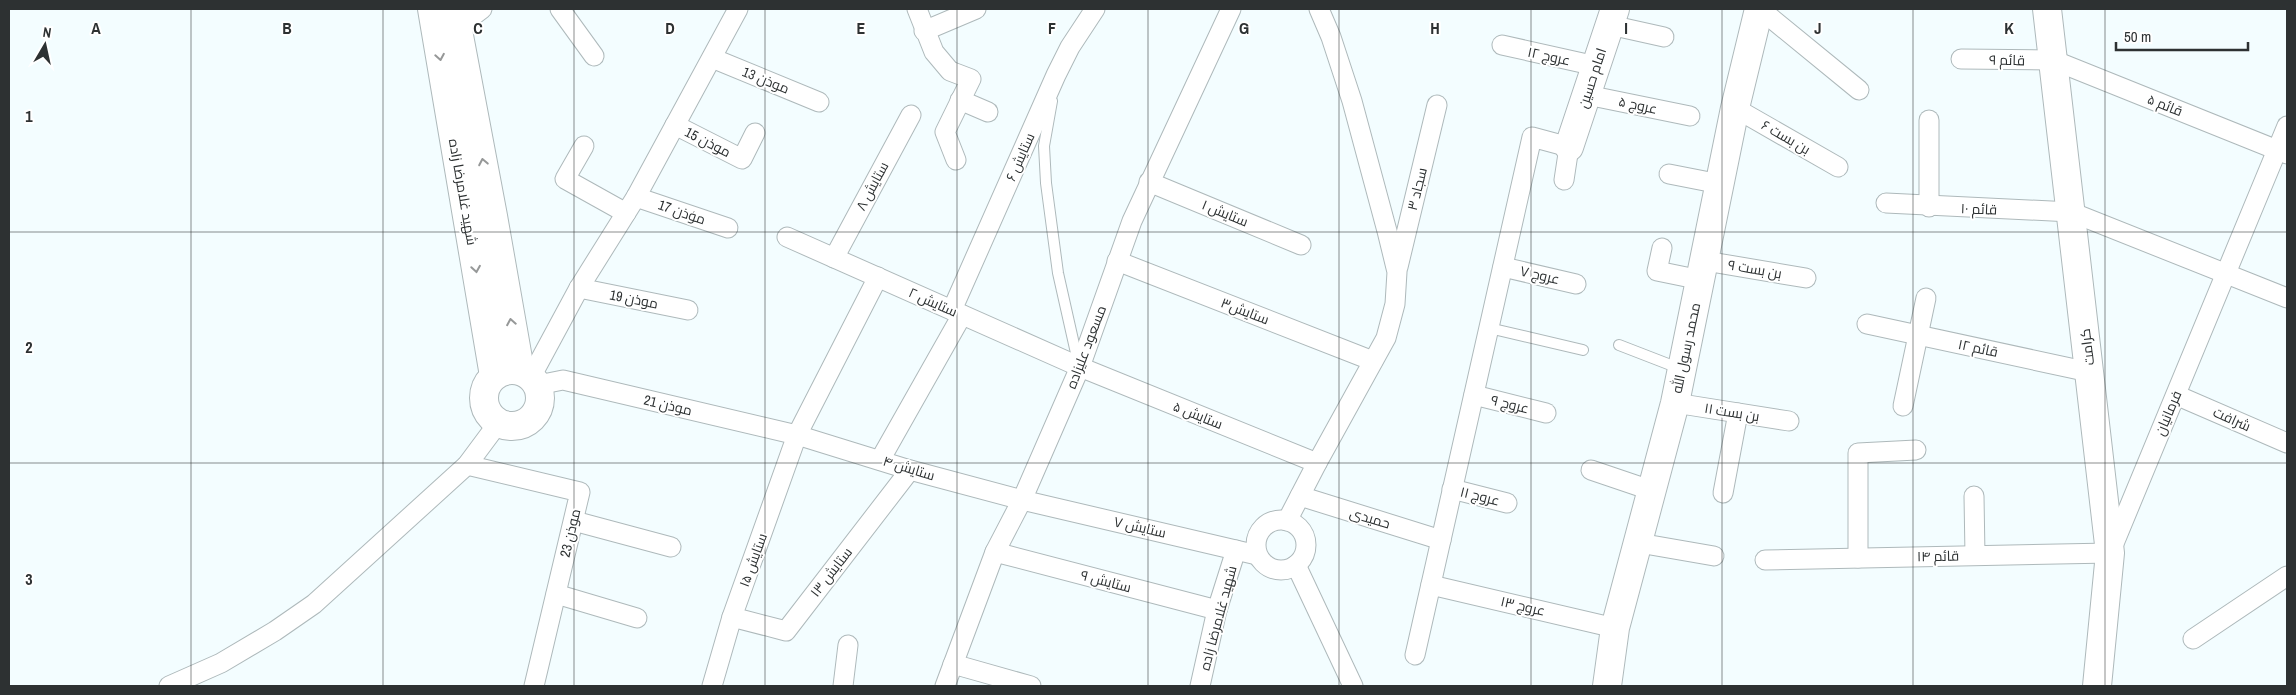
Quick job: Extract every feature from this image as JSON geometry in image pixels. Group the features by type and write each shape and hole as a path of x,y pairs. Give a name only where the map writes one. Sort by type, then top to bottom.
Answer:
{"street":[{"name":"شهید غلامرضا زاده","path":"432,9 521,377"},
{"path":"456,18 482,9"},
{"path":"560,9 594,56"},
{"path":"521,377 540,402 535,414 525,423 512,426 499,422 488,413 484,400 486,387 521,377 626,214 738,9"},
{"path":"917,9 924,31 934,52 950,71 971,79 945,132 956,160"},
{"path":"924,31 976,9"},
{"name":"ستایش ۶","path":"957,313 1056,75 1070,47 1095,9"},
{"name":"مسعود علیزاده","path":"945,686 995,552 1022,500 1080,367 1117,261 1149,182 1231,9"},
{"path":"1287,520 1386,338 1395,304 1397,272 1352,101 1331,37 1319,9"},
{"path":"1759,9 1859,90"},
{"name":"محمد رسول الله","path":"1607,686 1615,628 1675,403 1735,108 1759,9"},
{"name":"کرامت","path":"2047,9 2110,553 2097,686"},
{"path":"1613,17 1664,37"},
{"name":"امام حسین","path":"1569,147 1613,17"},
{"name":"شهید غلامرضا زاده","path":"456,18 521,377"},
{"name":"عروج ۱۲","path":"1502,45 1596,66"},
{"name":"موذن 13","path":"712,58 819,102"},
{"name":"قائم ۹","path":"1961,59 2054,60"},
{"name":"قائم ۵","path":"2054,60 2282,152"},
{"name":"عروج ۵","path":"1587,94 1690,116"},
{"path":"960,100 988,112"},
{"name":"سجاد ۳","path":"1397,272 1437,106"},
{"name":"بن بست ۶","path":"1735,108 1838,167"},
{"name":"ستایش ۸","path":"834,258 911,115"},
{"path":"1929,207 1930,120"},
{"name":"موذن 15","path":"675,125 742,159 755,134"},
{"name":"فرمانیان","path":"2110,553 2226,274 2282,152 2287,126"},
{"path":"1416,655 1532,138 1569,147 1564,180"},
{"path":"584,146 565,179 626,214"},
{"path":"1669,174 1720,184"},
{"name":"ستایش ۱","path":"1149,182 1301,245"},
{"name":"موٰذن 17","path":"636,197 728,228"},
{"name":"قائم ۱۰","path":"1886,204 2071,212"},
{"path":"2071,212 2287,298"},
{"name":"ستایش ۲","path":"787,237 1080,367"},
{"name":"بن بست ۹","path":"1662,248 1657,271 1703,270 1806,278"},
{"name":"ستایش۳","path":"1117,261 1373,361"},
{"name":"عروج ۷","path":"1503,266 1576,284"},
{"path":"797,435 878,277"},
{"name":"موذن 19","path":"579,288 688,310"},
{"path":"1903,406 1926,298"},
{"path":"880,460 957,313"},
{"name":"قائم ۱۲","path":"1867,324 2089,372"},
{"name":"ستایش ۵","path":"1080,367 1317,463"},
{"name":"موذن 21","path":"521,377 563,380 797,435"},
{"name":"شرافت","path":"2176,394 2287,443"},
{"name":"عروج ۹","path":"1474,395 1546,413"},
{"name":"بن بست ۱۱","path":"1675,403 1789,421"},
{"path":"1723,493 1738,413"},
{"path":"169,686 221,663 275,631 314,604 467,466 499,422"},
{"name":"ستایش ۴","path":"797,435 910,470 1022,500"},
{"name":"ستایش ۱۵","path":"712,686 732,617 797,435"},
{"path":"1858,558 1858,453 1916,450"},
{"name":"موذن 23","path":"467,466 580,492 534,686"},
{"name":"ستایش ۱۳","path":"732,617 786,631 910,470"},
{"path":"1591,470 1653,491"},
{"name":"عروج ۱۱","path":"1452,489 1507,503"},
{"name":"حمیدی","path":"1300,496 1441,540"},
{"path":"1974,496 1975,555"},
{"name":"ستایش ۷","path":"1022,500 1257,555"},
{"path":"1276,520 1287,520 1297,526 1304,535 1306,546 1303,557 1296,565 1285,570 1274,569 1264,564 1257,555 1258,533 1266,524 1276,520"},
{"path":"574,521 671,547"},
{"path":"1638,543 1714,556"},
{"name":"شهید غلامرضا زاده","path":"1200,686 1217,610 1236,550"},
{"name":"ستایش ۹","path":"995,552 1217,610"},
{"name":"قائم ۱۴","path":"1765,560 2110,553"},
{"path":"1296,565 1353,686"},
{"path":"2193,639 2287,576"},
{"name":"عروج ۱۳","path":"1431,585 1615,628"},
{"path":"556,594 637,618"},
{"path":"843,686 848,646"},
{"path":"953,664 1031,686"}],"lane":[{"path":"1056,75 1044,146 1046,183 1058,273 1080,367"},
{"path":"1489,328 1583,350"},
{"path":"1619,345 1682,369"}]}
